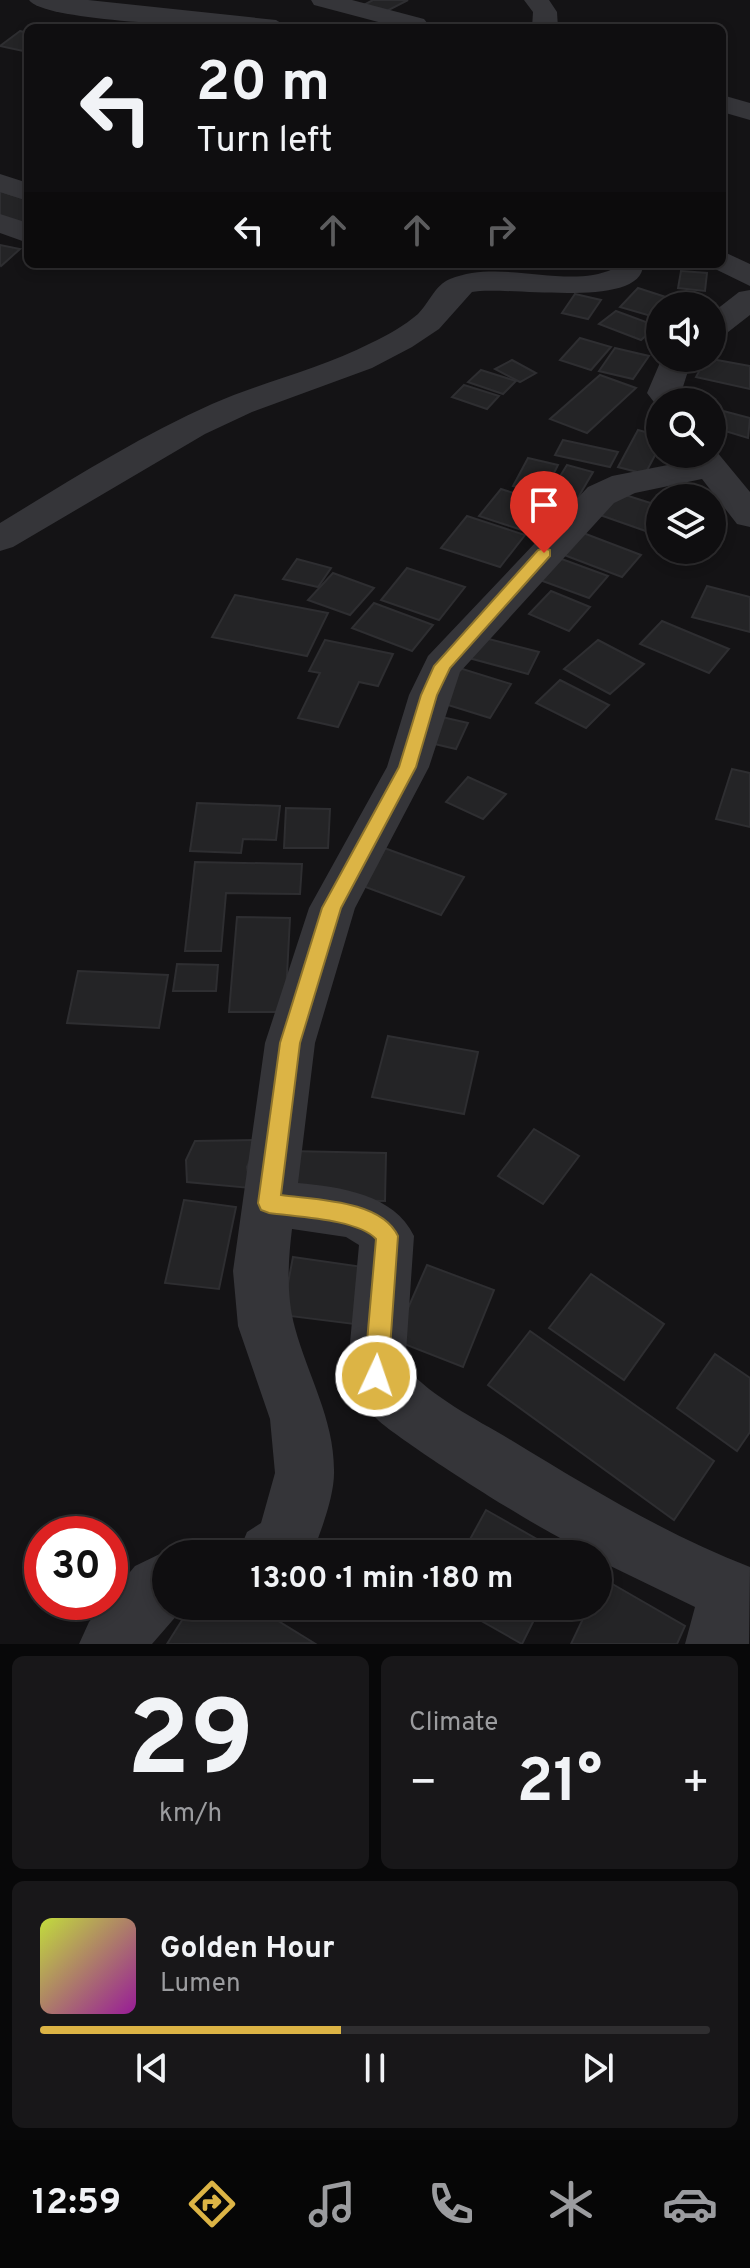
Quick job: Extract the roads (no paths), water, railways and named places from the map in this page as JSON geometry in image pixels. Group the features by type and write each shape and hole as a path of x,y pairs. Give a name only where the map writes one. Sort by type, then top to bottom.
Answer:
{"street":[{"path":"41,0 95,19 135,14 236,24"},
{"path":"135,14 157,0"},
{"path":"323,0 418,21"},
{"path":"536,0 545,12 545,24"},
{"path":"726,104 750,112"},
{"path":"726,131 750,122"},
{"path":"0,183 24,191"},
{"path":"0,223 24,232"},
{"path":"726,262 750,277"},
{"path":"0,539 221,413 373,355 410,336 436,314 446,297 458,286 479,280 513,279 608,282 628,273 628,268"},
{"path":"287,1540 305,1473 299,1419 266,1326 260,1271 290,1043 332,908 408,767 429,695 442,666 601,495 625,484 679,468"},
{"path":"712,468 750,516"},
{"path":"269,1203 337,1213 376,1224 387,1236 376,1376 406,1407 733,1611"},
{"path":"111,1644 152,1594"}]}
